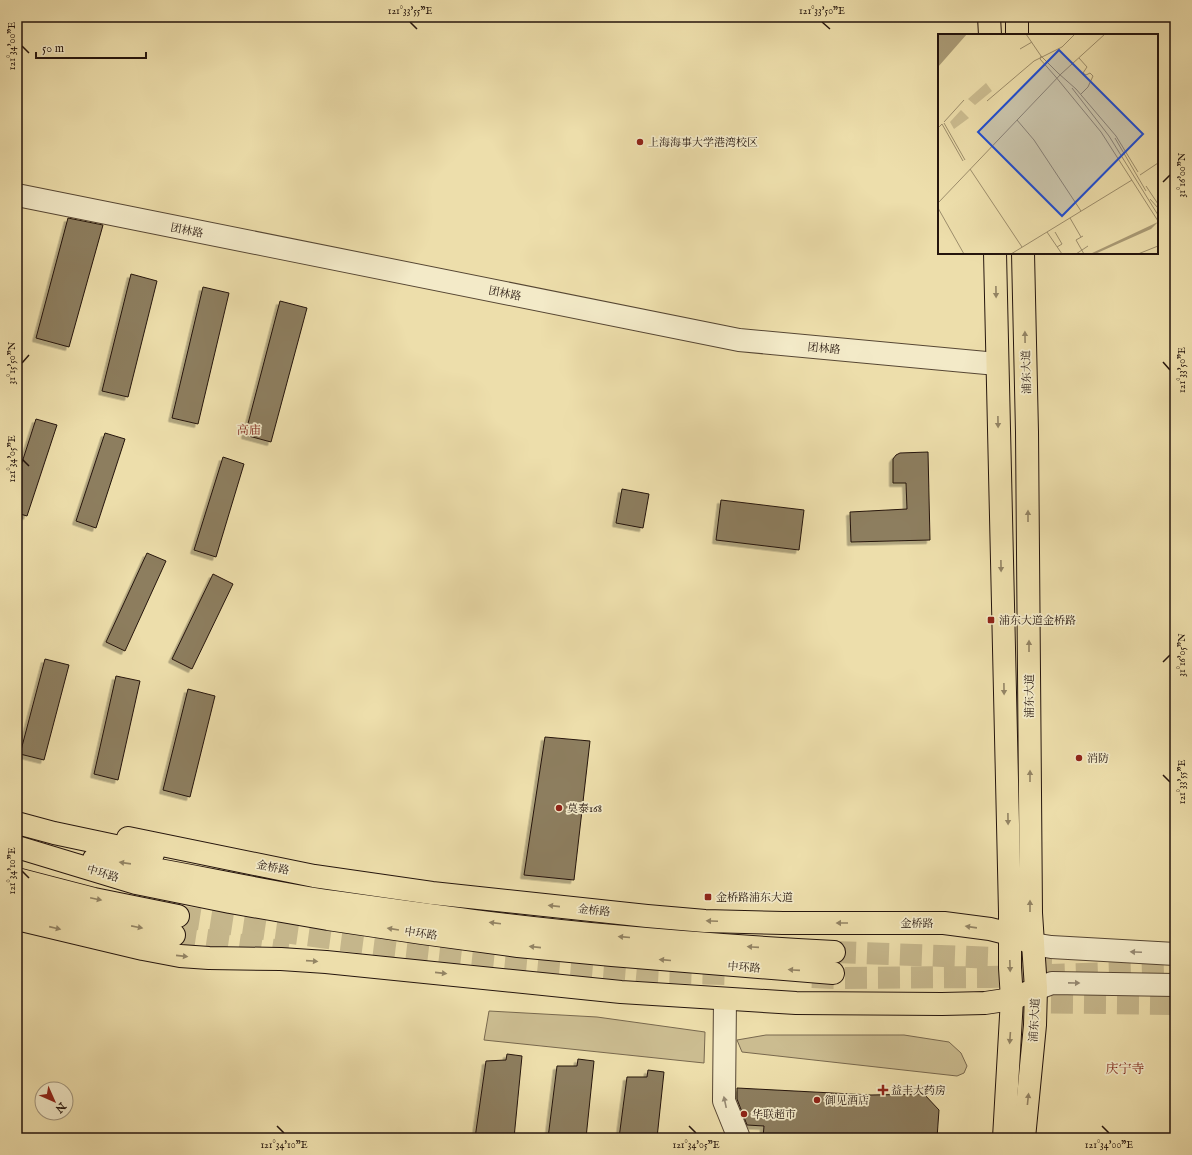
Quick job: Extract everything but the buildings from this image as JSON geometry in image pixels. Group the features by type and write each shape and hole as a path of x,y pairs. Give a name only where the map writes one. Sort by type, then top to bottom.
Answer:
{"main road":[{"path":"989,17 990,34"},
{"path":"1016,17 1017,34"},
{"name":"浦东大道","path":"995,254 1012,999 1004,1138"},
{"name":"浦东大道","path":"1023,254 1027,432 1030,913 1036,989 1035,1025 1024,1138"},
{"name":"金桥路","path":"17,816 314,876 432,893 705,921 783,923 944,923 990,929 1010,934 1033,944"},
{"path":"17,823 425,914"},
{"path":"17,848 140,866 332,902 425,914"},
{"name":"中环路","path":"17,848 136,883 230,902 422,933 518,946 619,956 834,963 735,946 614,936 425,914"},
{"path":"17,879 94,899 176,925 91,918 17,900"},
{"path":"17,920 180,956 209,958 281,958 621,992 796,1003 942,1004 985,1003 1012,999 1036,989"}],"street":[{"name":"团林路","path":"17,195 739,340 997,364"},
{"name":"金桥路","path":"1033,944 1051,947 1175,954"},
{"path":"1036,989 1052,983 1175,985"},
{"path":"725,999 724,1101 740,1138"}],"shaded area":[{"path":"489,1011 597,1017 705,1032 704,1063 484,1040"},
{"path":"766,1035 904,1035 949,1042 961,1053 967,1066 964,1073 957,1076 742,1052 737,1040"}],"tunnel":[{"path":"178,916 406,948 578,966 646,971 725,974"},
{"path":"174,935 288,952"},
{"path":"834,952 1052,960"},
{"path":"812,977 988,977 1175,971"},
{"path":"1018,1002 1175,1004"}],"place":[{"name":"上海海事大学港湾校区","path":"640,142"},
{"name":"浦东大道金桥路","path":"991,620"},
{"name":"消防","path":"1079,758"},
{"name":"莫泰168","path":"559,808"},
{"name":"金桥路浦东大道","path":"708,897"},
{"name":"益丰大药房","path":"883,1090"},
{"name":"御见酒店","path":"817,1100"},
{"name":"华联超市","path":"744,1114"}],"district":[{"name":"高庙","path":"249,430"},
{"name":"庆宁寺","path":"1125,1068"}]}
